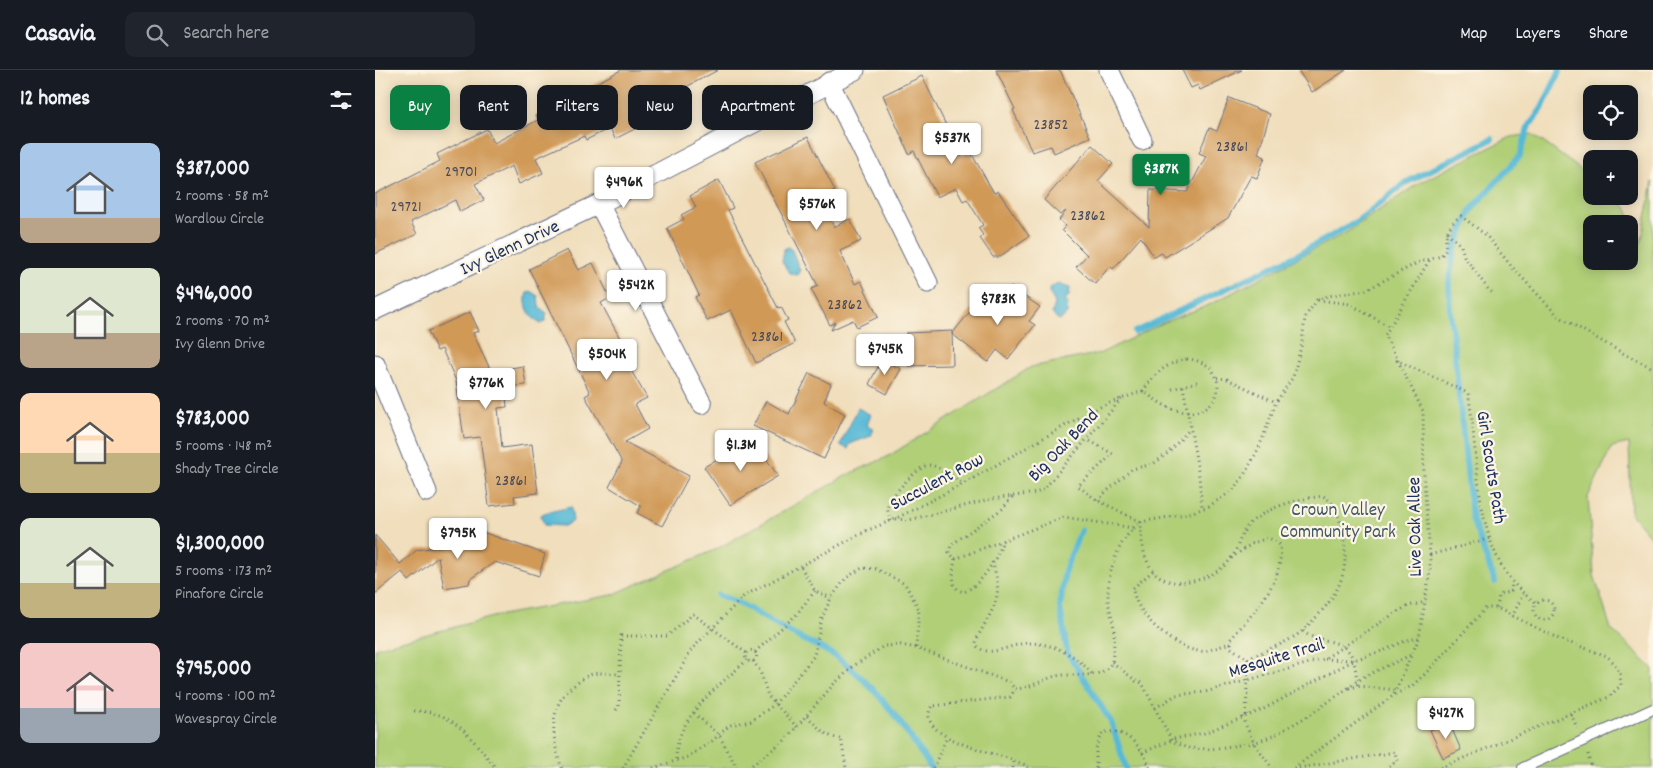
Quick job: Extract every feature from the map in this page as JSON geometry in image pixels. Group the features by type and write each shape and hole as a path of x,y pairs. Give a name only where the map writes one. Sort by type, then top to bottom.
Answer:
{"street":[{"name":"Ivy Glenn Drive","path":"375,310 599,204 855,70"},
{"path":"1109,70 1142,140"},
{"path":"829,82 928,283"},
{"path":"599,204 702,404"},
{"path":"375,364 427,492"}],"lane":[{"path":"1523,768 1653,709"}],"path":[{"path":"1028,768 1026,765 947,737 931,723 928,717 932,706 1010,697 1015,689 1035,686 1056,676 1093,676 1102,672 1112,662 1114,631 1108,597 1118,548 1141,522 1191,513 1232,490 1243,477 1259,448 1276,402 1293,377 1302,343 1305,317 1317,300 1328,296 1366,290 1430,258 1441,256 1446,249 1443,239 1455,220 1461,216 1486,235 1512,267 1558,316 1626,355 1653,368"},
{"path":"1447,232 1461,246 1465,256 1488,289 1494,294"},
{"path":"1396,360 1385,334 1430,258"},
{"path":"1317,300 1350,304 1390,327"},
{"path":"1187,359 1195,359 1205,365 1217,378 1219,389 1217,398 1212,405 1187,411 1165,405 1143,391 1153,376 1163,368 1172,362 1187,359"},
{"name":"Girl Scouts Path","path":"1396,360 1468,394 1473,418 1480,498 1491,538 1512,582 1523,594 1537,603"},
{"name":"Live Oak Allee","path":"1394,695 1414,654 1419,638 1430,555 1424,483 1423,411 1396,360"},
{"path":"1217,378 1227,379 1276,402"},
{"path":"1172,389 1197,382"},
{"path":"1183,386 1200,484 1202,508"},
{"name":"Succulent Row","path":"623,768 692,649 744,596 867,531 891,521 963,484 1059,428 1124,397 1143,391"},
{"name":"Big Oak Bend","path":"895,519 909,520 992,499 1012,497 1043,490 1124,397"},
{"path":"1097,500 1132,469 1153,464 1168,453 1190,428"},
{"path":"1088,440 1113,454 1078,486 1097,500 1141,522"},
{"path":"891,521 888,507 891,499 907,480 924,466 933,466 963,484"},
{"path":"1231,558 1245,527 1261,514 1289,502 1323,496 1331,500 1335,507 1344,542 1342,577 1337,594 1303,630 1247,659"},
{"path":"1003,540 992,562 971,589 960,592 954,584 955,559 949,552 951,545 1002,509 1012,497"},
{"path":"955,559 973,554 1003,540 1064,517 1134,528"},
{"path":"1141,522 1141,543 1153,571 1161,578 1183,584 1215,571 1231,558 1262,539 1274,540 1280,546 1279,562 1273,582 1262,603 1231,639 1231,648 1247,659"},
{"path":"1430,555 1491,538"},
{"path":"992,562 999,591 993,610 978,636 976,645 979,649 983,651 999,650 1026,643 1051,646 1079,660 1093,676"},
{"path":"801,567 815,591 831,598"},
{"path":"653,768 688,756 701,749 730,725 751,721 774,705 814,656 822,618 831,598 846,578 863,568 876,569 892,575 905,584 919,609 916,648"},
{"path":"1153,571 1133,588 1133,593 1137,603 1155,626 1179,645 1194,650 1205,651 1231,643"},
{"path":"1497,608 1499,595 1511,591 1512,582"},
{"path":"753,661 756,656 755,652 785,626 815,591"},
{"path":"1512,617 1523,594"},
{"path":"1547,601 1551,605 1553,614 1543,620 1535,615 1534,608 1537,603 1547,601"},
{"name":"Mesquite Trail","path":"1155,708 1176,695 1205,692 1324,659 1408,606 1425,602"},
{"path":"1294,768 1394,695 1412,686 1486,608 1497,608 1559,639 1607,656 1615,664 1620,674 1621,685 1609,697 1597,704 1440,768"},
{"path":"616,710 619,706 621,636 667,636 693,614 746,653 747,660"},
{"path":"1303,630 1308,636 1334,642 1348,650 1354,660 1358,686"},
{"path":"1142,754 1188,735 1204,733 1246,716 1332,674 1354,660 1385,650 1407,640 1419,638"},
{"path":"748,768 769,753 797,727 843,676 884,646 901,645 916,648 1009,682 1015,689"},
{"path":"746,653 751,650 755,652"},
{"path":"1112,662 1135,681 1142,683 1172,741 1187,748 1210,749 1254,743 1273,736 1311,714 1357,681 1414,654"},
{"path":"1246,716 1247,659"},
{"path":"1324,659 1354,660"},
{"path":"676,759 676,744 685,723 721,681 747,660 753,661"},
{"path":"753,661 774,705 797,727"},
{"path":"562,768 553,736 556,709 561,700 572,686 592,674 620,674"},
{"path":"1346,689 1358,686 1396,690"},
{"path":"414,711 434,711 453,720 496,768"},
{"path":"694,713 719,735 737,768"},
{"path":"807,716 827,735 841,738 846,768"},
{"path":"1242,717 1254,743 1272,768"},
{"path":"1096,768 1096,749 1102,733 1109,731 1121,732 1142,754 1150,768"},
{"path":"933,768 947,737"},
{"path":"1299,768 1395,752 1397,761 1386,768"},
{"path":"1013,761 1013,768"}],"green space":[{"name":"Crown Valley Community Park","path":"1532,134 1583,171 1583,205 1624,205 1629,215 1583,215 1583,270 1638,270 1638,236 1641,243 1653,182 1653,540 1631,514 1629,443 1612,447 1588,497 1594,575 1611,629 1653,669 1653,768 375,768 375,648 496,616 612,595 717,549 847,475 887,457 1031,367 1101,353 1165,322 1211,304 1347,232 1419,183 1511,137"}],"water":[{"path":"788,247 792,250 800,270 797,275 789,273 782,261 784,249"},
{"path":"1058,284 1070,288 1069,296 1065,300 1068,304 1067,314 1060,321 1052,314 1055,303 1049,292 1050,288"},
{"path":"530,291 538,296 539,307 547,313 545,321 541,324 528,311 526,298 527,293"},
{"path":"858,408 871,415 867,425 874,429 871,436 850,444 848,449 840,445"},
{"path":"571,507 573,521 564,526 544,525 541,515 544,513"}],"building":[{"path":"621,70 718,70 690,85 628,85 628,130 633,130 615,139 611,130 618,130 618,85 593,85"},
{"path":"996,70 1060,70 1090,137 1054,153 1051,146 1032,152 1013,110 1015,109"},
{"path":"1182,70 1242,70 1200,90 1198,85 1191,88"},
{"path":"1298,70 1346,70 1312,92"},
{"path":"922,76 961,156 970,151 994,193 998,191 1029,236 999,257 993,257 980,238 983,235 978,228 983,225 967,199 963,201 956,188 937,197 914,151 909,154 883,95"},
{"path":"1229,98 1270,114 1258,154 1265,157 1257,178 1251,176 1228,218 1165,257 1162,253 1154,257 1141,237 1113,269 1110,266 1095,284 1076,267 1087,255 1062,230 1066,226 1059,220 1066,211 1060,215 1044,200 1092,145 1113,164 1098,181 1149,227 1150,190 1187,192 1206,156 1199,153 1209,128 1217,131"},
{"path":"537,121 537,130 606,130 586,140 584,136 536,158 543,173 519,184 512,166 475,184 484,200 460,212 455,200 411,222 417,234 375,254 375,194 440,161 437,154 485,130 488,130 494,143 519,130 527,130 527,126"},
{"path":"808,137 835,191 820,198 834,227 850,219 861,241 840,251 855,284 861,281 878,317 857,327 853,320 831,330 835,322 830,325 811,289 818,286 755,162"},
{"path":"719,180 733,208 728,210 778,308 781,307 788,320 784,322 795,343 756,363 731,310 707,321 695,297 699,295 667,228 684,219 681,215 696,207 690,196"},
{"path":"567,250 578,270 593,263 610,298 601,303 630,357 625,360 647,398 635,404 648,429 625,442 689,476 662,526 637,513 641,506 609,487 622,462 585,396 590,393 529,269"},
{"path":"1011,287 1040,307 1029,321 1035,325 1008,359 997,350 988,362 952,334 980,299 994,309"},
{"path":"470,312 479,331 473,333 491,371 523,366 526,385 505,387 507,407 498,408 502,448 532,444 538,493 514,496 515,503 489,506 480,437 464,439 456,381 442,349 437,351 428,331"},
{"path":"952,331 953,365 908,366 906,333"},
{"path":"882,359 901,369 887,394 869,384"},
{"path":"809,373 831,384 824,402 845,414 824,459 753,426 766,401 789,414"},
{"path":"752,438 778,476 730,505 704,467"},
{"path":"474,529 545,554 539,576 495,562 470,579 469,584 444,588 438,557 409,581 402,572 375,594 375,535 400,564 417,550 470,542"},
{"path":"1449,722 1461,750 1443,758 1430,730"}],"waterway":[{"path":"1495,582 1472,518 1450,311 1449,282 1454,251 1471,210 1520,156 1528,128 1542,108 1560,70"},
{"path":"1135,332 1295,256 1356,222 1407,182 1492,139"},
{"path":"1081,530 1065,570 1060,607 1067,652 1111,722 1126,768"},
{"path":"718,595 745,606 791,634 829,652 850,667 889,707 931,768"}]}
